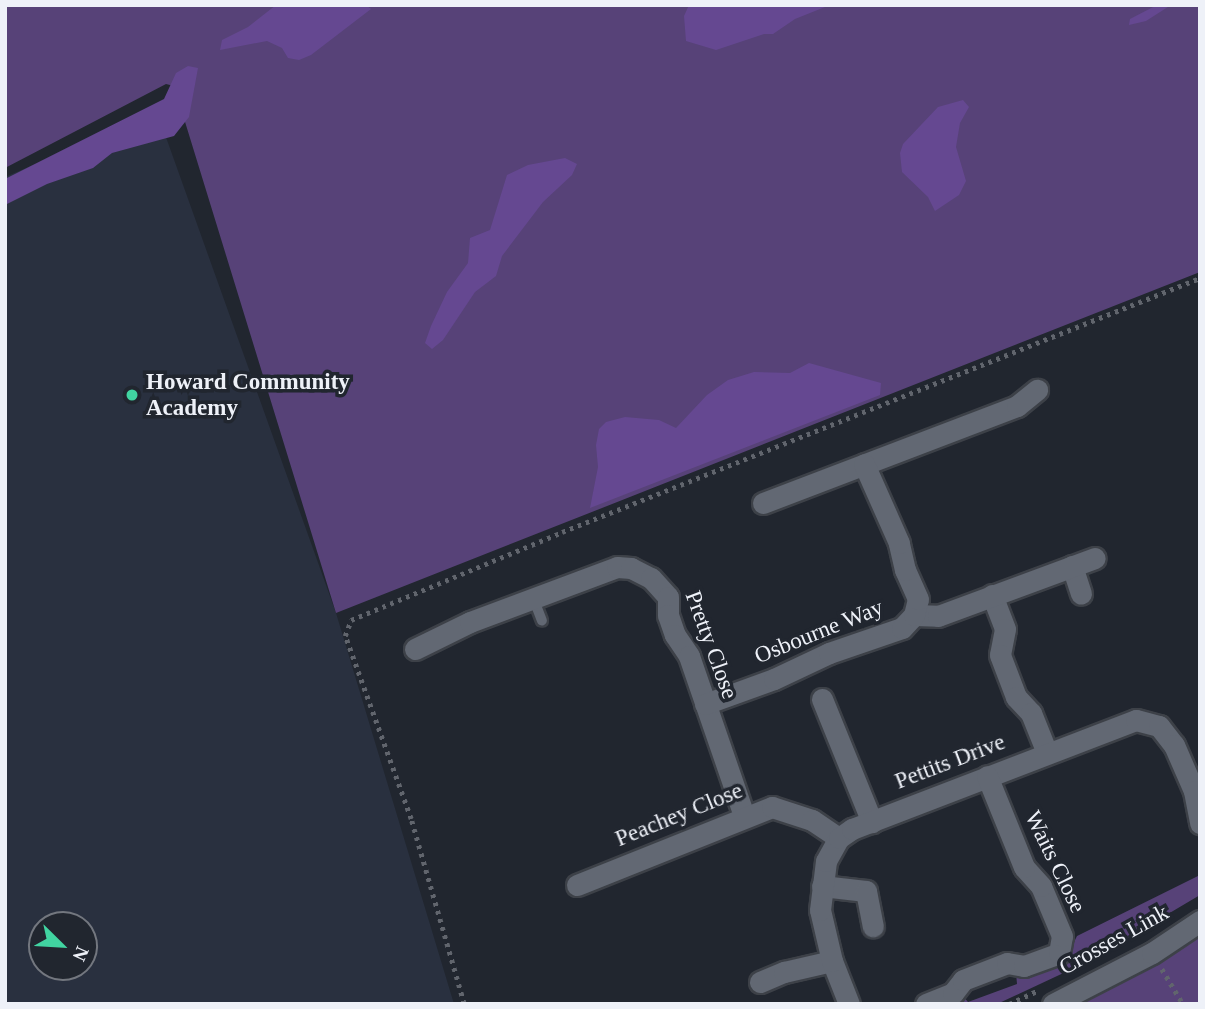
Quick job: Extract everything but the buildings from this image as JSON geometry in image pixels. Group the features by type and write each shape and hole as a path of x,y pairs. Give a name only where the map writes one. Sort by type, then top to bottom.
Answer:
{"street":[{"path":"763,503 1017,406 1037,390"},
{"name":"Osbourne Way","path":"705,704 774,679 829,653 902,628 914,615 918,599 905,570 899,543 864,464"},
{"path":"914,615 938,616 1095,558"},
{"path":"1072,566 1082,594"},
{"name":"Pretty Close","path":"415,649 470,622 617,567 631,568 651,578 668,597 668,615 675,635 689,656 744,816"},
{"name":"Pettits Drive","path":"992,596 1005,629 1000,655 1016,697 1031,713 1047,753"},
{"path":"822,699 872,822"},
{"name":"Pettits Drive","path":"839,838 987,776 1136,720 1159,726 1174,746 1194,791 1200,823"},
{"name":"Waits Close","path":"926,1004 953,993 962,980 1007,963 1024,966 1059,953 1062,936 1041,886 1024,867 987,776"},
{"name":"Peachey Close","path":"577,885 772,807 812,820 839,838"},
{"path":"839,838 827,861 820,910 832,961 849,1004"},
{"path":"822,886 866,891 873,926"},
{"name":"Crosses Link","path":"1053,1004 1152,953 1200,921"},
{"path":"760,982 784,972 832,961"}],"lane":[{"path":"534,600 542,621"}],"path":[{"path":"464,1004 411,818 345,636 351,620 562,532 1200,278"},
{"path":"1152,953 1183,1004"}],"shaded area":[{"path":"5,5 1200,5 1200,272 336,613 174,86 166,84 5,168"},
{"path":"276,5 366,5 371,9 311,55 299,60 288,58 282,48 267,41 220,50 222,40 248,27"},
{"path":"689,5 830,5 795,19 773,34 764,34 716,50 686,41 684,16"},
{"path":"1157,5 1171,5 1146,21 1129,25 1130,19"},
{"path":"188,66 198,68 189,117 174,136 112,153 93,168 47,184 5,205 5,179 164,99 176,73"},
{"path":"963,100 969,107 960,123 956,147 966,181 959,195 935,211 928,197 902,172 900,153 903,144 938,107"},
{"name":"Howard Community Academy","path":"157,112 336,613 454,1004 5,1004 5,177"},
{"path":"565,158 577,164 572,175 543,202 502,256 496,276 475,292 443,340 432,349 425,343 431,326 447,292 468,263 470,238 490,230 507,175 528,165"},
{"path":"809,363 881,383 880,395 590,508 598,467 596,445 599,429 606,422 625,417 659,420 676,428 707,395 728,380 754,372 790,373"},
{"path":"1200,875 1200,895 1087,962 997,1004 948,1004 962,995 968,1002 1017,984 1016,973 1068,954 1077,936"},
{"path":"1200,935 1200,1004 1078,1004 1147,969"}],"place":[{"name":"Howard Community Academy","path":"132,395"}]}
